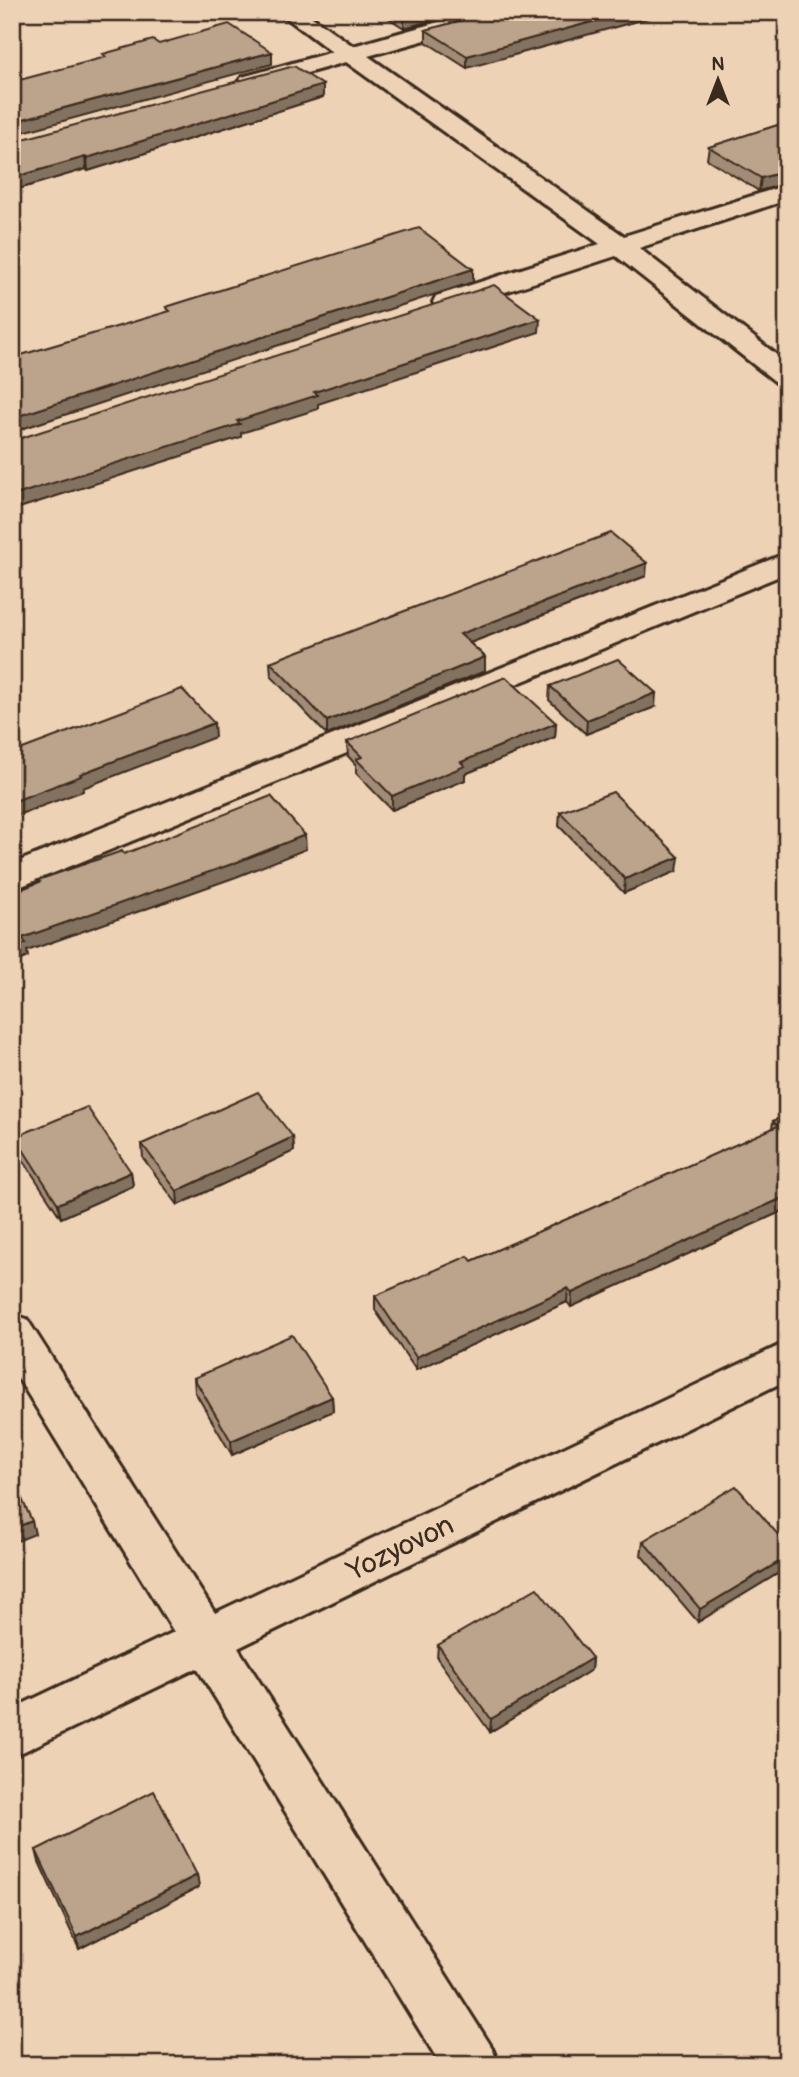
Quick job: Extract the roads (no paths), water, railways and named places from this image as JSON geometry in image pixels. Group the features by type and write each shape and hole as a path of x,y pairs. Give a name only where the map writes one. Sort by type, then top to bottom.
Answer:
{"street":[{"path":"290,12 619,245 787,377"},
{"path":"235,86 500,12"},
{"path":"421,310 787,192"},
{"path":"12,878 787,562"},
{"path":"12,1331 472,2065"},
{"name":"Yozyovon","path":"12,1734 787,1360"}]}
